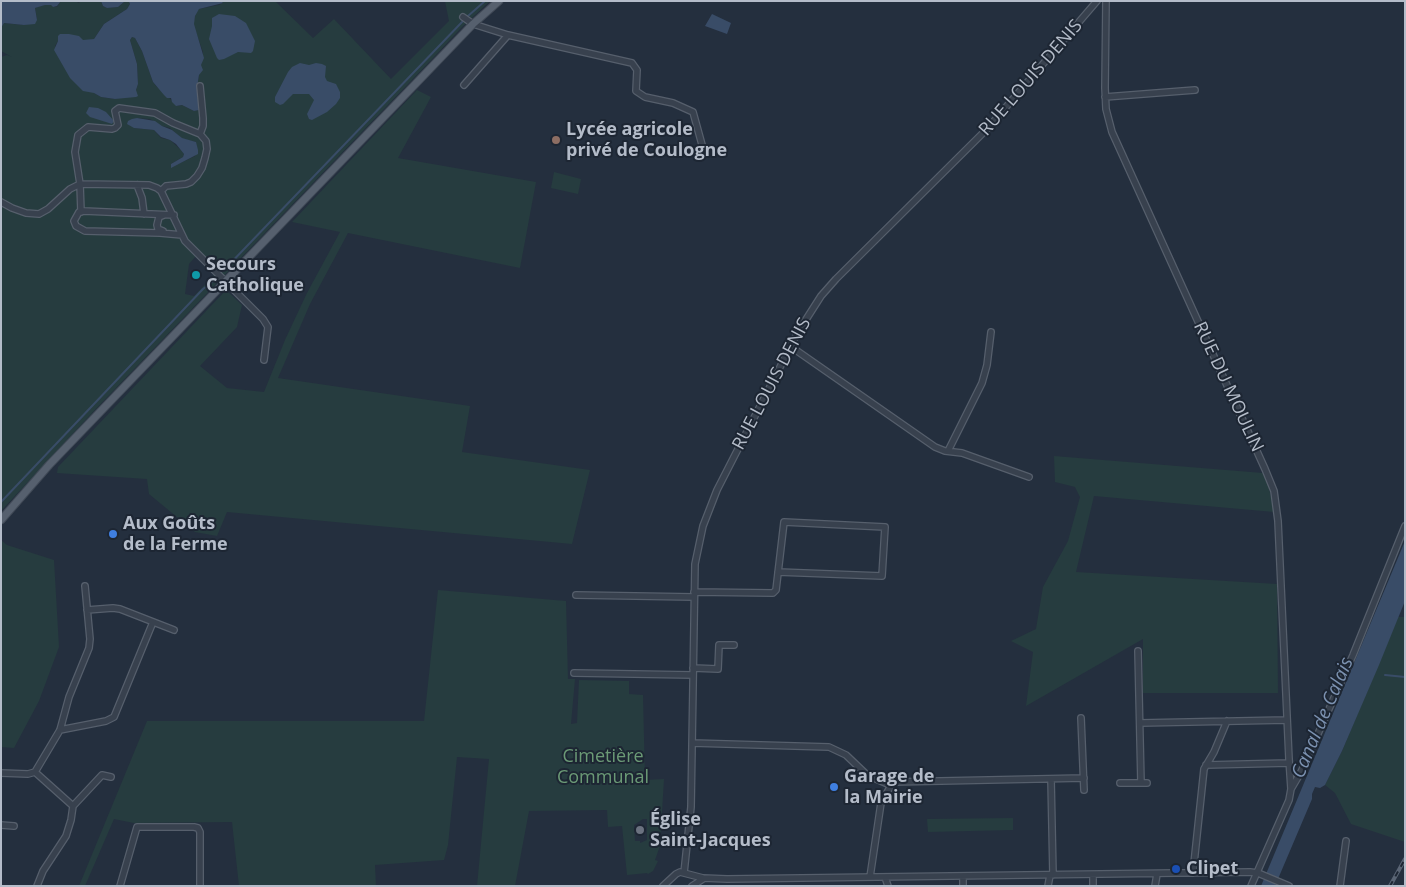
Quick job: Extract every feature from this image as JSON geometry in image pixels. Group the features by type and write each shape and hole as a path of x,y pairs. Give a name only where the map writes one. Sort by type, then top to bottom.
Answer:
{"main road":[{"path":"1,520 55,459 473,24 499,1"}],"street":[{"name":"RUE LOUIS DENIS","path":"691,886 691,881 686,874 691,816 694,594 697,549 710,504 790,346 810,311 827,288 988,128 1097,1"},
{"name":"RUE DU MOULIN","path":"1106,1 1105,96 1109,123 1116,145 1227,384 1274,491 1278,521 1291,789"},
{"path":"463,17 473,24 508,35 632,63 637,70 636,91 645,97 673,103 693,112 704,152"},
{"path":"464,85 508,35"},
{"path":"200,86 203,126 200,134"},
{"path":"1105,96 1195,90"},
{"path":"1,202 26,213 39,214 48,209 70,189 80,184 166,186 186,184 197,176 202,168 207,149 206,141 200,134 155,113 132,109 116,109 118,124 115,128 88,127 78,135 75,161 80,184 81,212"},
{"path":"137,185 142,198 144,214"},
{"path":"149,185 161,191 185,241 263,318 268,327 264,360"},
{"path":"161,191 166,186"},
{"path":"174,215 81,212 74,220 76,226 85,231 182,235"},
{"path":"164,215 159,217 157,225 162,231 168,233"},
{"path":"948,451 982,383 987,365 991,332"},
{"path":"790,346 938,448 962,453 1029,477"},
{"path":"576,595 773,593 776,590 778,572 784,522 885,527 882,576 778,572"},
{"path":"1251,886 1258,874 1289,800 1291,789 1301,772 1352,655 1405,526"},
{"path":"1,773 28,774 35,772 60,730 69,697 89,648 90,639 85,586"},
{"path":"87,610 116,608 174,630"},
{"path":"60,730 106,721 114,716 153,622"},
{"path":"693,668 718,669 719,644 734,645"},
{"path":"1120,783 1144,783 1138,651"},
{"path":"574,673 693,675"},
{"path":"1081,718 1084,790"},
{"path":"1140,723 1287,720"},
{"path":"1194,873 1206,765 1214,752 1227,721"},
{"path":"692,743 829,747 843,753 867,775 890,785"},
{"path":"1206,765 1289,763"},
{"path":"35,772 73,806"},
{"path":"37,886 46,866 66,836 73,806 102,775 112,777"},
{"path":"872,885 880,807 893,782 1084,778"},
{"path":"1048,886 1051,875 1051,779"},
{"path":"1,825 14,826"},
{"path":"120,886 137,827 194,827 198,828 200,832 200,886"},
{"path":"1340,886 1346,840"},
{"path":"663,886 677,873 708,879 752,882 872,877 1258,874 1288,885"},
{"path":"1093,874 1093,886"},
{"path":"1156,886 1157,874"},
{"path":"963,876 963,886"},
{"path":"885,877 888,886"},
{"path":"691,886 699,881 708,879"}],"green space":[{"path":"61,1 77,1 78,3 82,1 101,1 103,6 107,8 118,7 124,2 129,2 130,4 127,9 104,24 94,39 88,41 58,41 55,46 94,93 101,97 115,99 136,90 138,84 137,64 130,40 132,37 135,38 156,86 178,106 182,105 194,111 199,110 197,88 203,52 193,24 196,12 199,9 219,5 223,3 221,1 275,1 313,38 334,19 391,79 449,21 445,1 490,1 461,28 93,412 1,511 1,57 7,55 12,57 1,51 1,28 3,23 24,25 37,19 35,8 44,5 57,7","holes":["137,118 150,119 170,128 182,139 196,142 195,156 178,164 171,164 183,157 184,154 170,140 161,138 154,130 134,128","196,256 215,274 194,296 185,294 189,264"]},
{"path":"417,90 431,97 398,158 536,182 520,268 348,233 310,304 278,378 470,406 462,452 590,470 572,544 227,512 217,536 195,532 149,494 147,479 57,473 58,467 226,290 242,305 237,327 200,366 227,388 264,392 307,293 340,232 292,222"},
{"path":"554,172 581,179 578,194 551,188"},
{"path":"1054,456 1263,473 1268,483 1274,512 1094,496 1076,572 1277,584 1278,693 1143,693 1143,639 1026,706 1033,652 1011,641 1036,629 1043,587 1068,541 1080,497 1075,487 1055,482"},
{"path":"1,540 7,545 54,560 59,647 39,701 14,748 1,747"},
{"name":"Cimetière Communal","path":"438,590 566,601 568,679 575,679 571,724 577,723 579,680 629,681 629,694 643,695 645,780 664,779 660,846 655,860 658,861 653,871 648,874 627,875 622,826 608,827 607,810 529,811 515,886 477,886 489,759 457,757 448,845 444,860 375,865 376,886 239,886 232,822 134,823 114,819 85,886 79,886 147,721 424,721","holes":["643,819 647,819 647,840 640,843 640,841 635,841 634,825"]},
{"path":"1398,617 1405,617 1405,842 1351,824 1335,793 1325,785 1342,751"},
{"path":"1013,818 1013,830 928,832 927,819"}],"water":[{"path":"1,1 61,1 57,6 45,5 35,8 37,20 35,24 4,23 1,28"},
{"path":"101,1 221,1 223,3 199,9 195,16 194,24 204,58 201,65 203,70 199,75 197,88 199,110 194,111 182,105 176,106 171,98 167,98 164,95 153,82 142,51 135,38 132,37 130,40 137,64 138,84 136,90 138,96 115,99 101,97 94,93 83,91 70,78 54,50 58,36 60,34 69,34 79,36 83,40 94,39 104,24 127,9 130,4 129,2 124,2 118,7 107,8 103,6"},
{"path":"219,14 235,16 246,23 255,41 251,53 238,52 224,59 219,60 217,58 209,39 212,18"},
{"path":"712,14 731,23 727,34 705,26"},
{"path":"300,63 309,65 316,63 326,66 325,77 327,81 336,84 340,92 340,98 336,104 327,112 312,120 309,119 307,114 314,100 309,94 293,94 280,105 275,102 275,97 288,72 292,67"},
{"path":"89,107 98,108 106,112 114,121 112,124 90,117 86,113"},
{"path":"137,118 155,121 182,138 196,142 198,154 171,168 171,164 183,157 184,154 176,144 161,137 154,130 134,128 127,124 128,121"},
{"path":"1405,541 1405,601 1379,665 1342,751 1325,785 1320,788 1315,787 1312,799 1275,886 1261,886"}],"waterway":[{"path":"468,16 485,1"},
{"path":"223,271 463,21"},
{"path":"1,502 203,289 216,279"},
{"path":"1385,675 1405,677"}],"railway":[{"path":"1390,886 1405,859"}],"place":[{"name":"Lycée agricole privé de Coulogne","path":"556,140"},
{"name":"Secours Catholique","path":"196,275"},
{"name":"Aux Goûts de la Ferme","path":"113,534"},
{"name":"Garage de la Mairie","path":"834,787"},
{"name":"Église Saint-Jacques","path":"640,830"},
{"name":"Clipet","path":"1176,869"}],"water label":[{"name":"Canal de Calais","path":"1323,718"}]}
